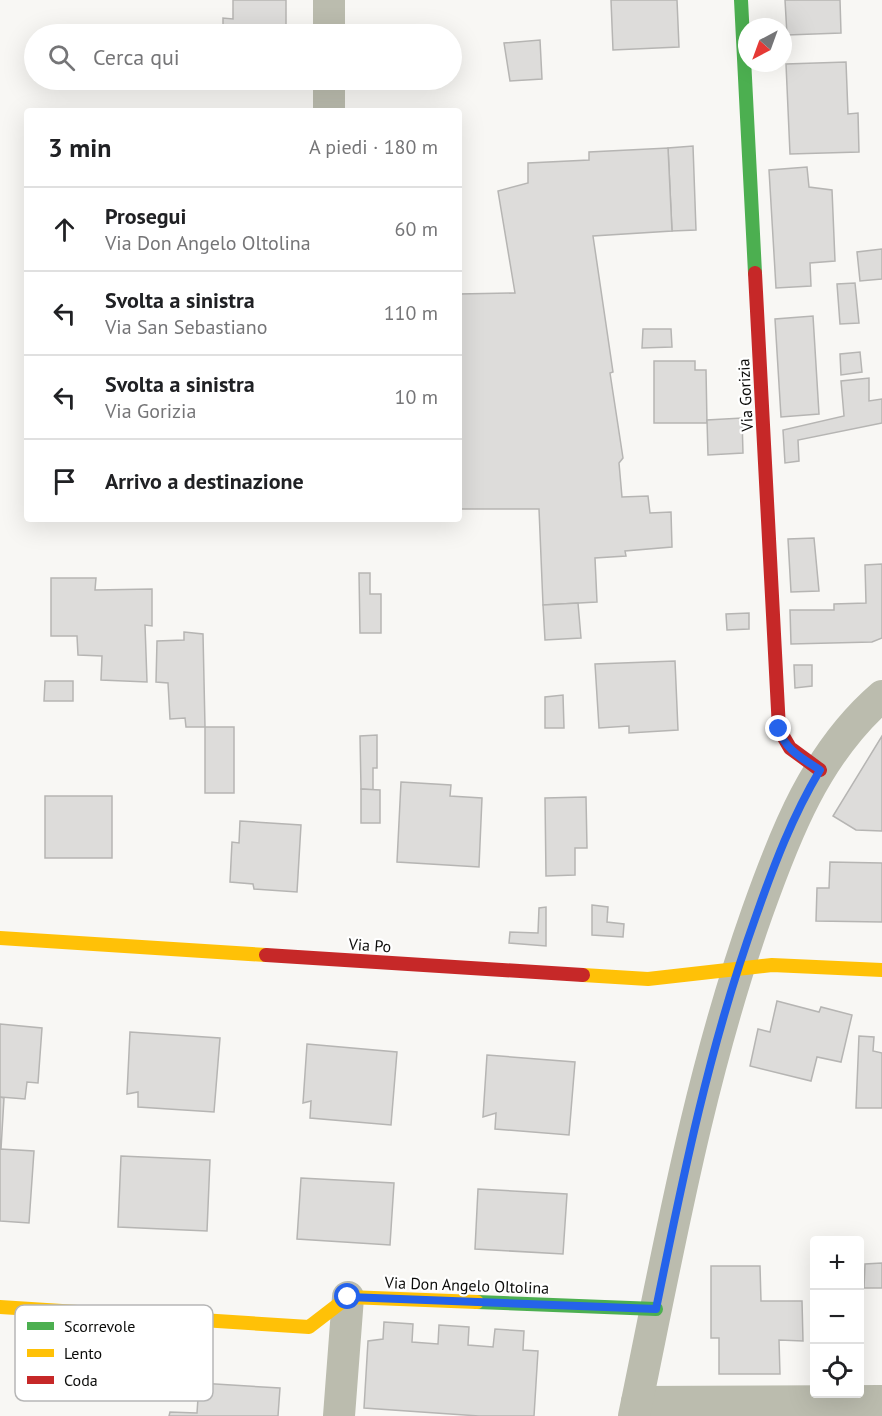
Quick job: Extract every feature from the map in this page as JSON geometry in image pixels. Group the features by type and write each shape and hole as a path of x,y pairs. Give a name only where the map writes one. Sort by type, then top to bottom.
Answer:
{"street":[{"path":"329,0 329,24"},
{"name":"Via Gorizia","path":"741,0 779,729 781,739 789,748 820,770"},
{"path":"329,90 329,108"},
{"path":"882,696 842,737 820,770 784,837 737,969 711,1055 635,1409 882,1401"},
{"name":"Via Po","path":"0,939 648,979 771,964 882,970"},
{"path":"213,1321 309,1327 348,1297"},
{"path":"339,1416 348,1297"},
{"name":"Via Don Angelo Oltolina","path":"348,1297 656,1309"},
{"path":"0,1307 15,1308"}],"building":[{"path":"233,0 286,0 286,24 223,24 223,18 233,19"},
{"path":"611,0 677,0 679,47 613,50"},
{"path":"785,0 840,0 841,33 792,35 792,18 786,18"},
{"path":"540,40 542,79 510,81 504,43"},
{"path":"846,62 848,114 858,113 859,152 790,154 786,72 792,72 792,64"},
{"path":"693,146 696,230 672,231 668,148"},
{"path":"668,148 672,231 593,236 623,458 619,463 622,497 648,496 650,513 671,512 672,547 625,551 626,556 595,558 597,602 543,605 539,509 462,509 462,294 515,293 498,191 528,183 528,163 589,160 589,152"},
{"path":"807,167 809,187 832,190 835,261 810,263 811,286 776,288 769,170"},
{"path":"882,249 882,279 860,281 857,252"},
{"path":"855,283 859,323 840,324 837,284"},
{"path":"813,316 819,414 781,417 775,319"},
{"path":"643,329 671,329 672,347 642,348"},
{"path":"860,352 862,372 841,375 840,354"},
{"path":"654,361 695,361 695,370 706,370 707,423 654,423"},
{"path":"869,378 869,401 882,399 882,423 798,440 799,461 785,463 783,430 844,416 841,381"},
{"path":"742,418 743,453 708,455 707,420"},
{"path":"814,538 819,591 791,592 788,539"},
{"path":"882,564 882,638 872,642 791,644 790,610 834,610 834,604 866,603 865,565"},
{"path":"359,573 370,573 370,594 381,594 381,633 360,633"},
{"path":"51,578 96,578 95,590 152,589 152,626 145,625 147,682 101,680 102,656 78,655 77,636 51,636"},
{"path":"578,603 581,638 545,640 543,605"},
{"path":"749,613 749,629 727,630 726,614"},
{"path":"184,632 203,634 205,727 186,727 185,718 170,719 168,683 156,682 157,641 184,640"},
{"path":"675,661 678,730 629,733 629,726 599,728 595,664"},
{"path":"794,665 812,665 812,686 795,688"},
{"path":"45,681 73,681 73,701 44,701"},
{"path":"563,695 564,728 545,728 545,697"},
{"path":"205,727 234,727 234,793 205,793"},
{"path":"377,735 377,768 373,768 373,790 361,789 360,736"},
{"path":"882,736 882,831 856,830 833,816"},
{"path":"401,782 451,785 450,796 482,798 479,867 397,862"},
{"path":"361,789 380,790 380,823 361,823"},
{"path":"45,796 112,796 112,858 45,858"},
{"path":"586,797 587,848 575,848 575,875 546,876 545,798"},
{"path":"240,821 301,825 297,892 254,889 253,884 230,882 232,842 239,843"},
{"path":"830,862 882,863 882,922 816,921 817,888 829,888"},
{"path":"592,905 608,907 607,922 624,924 623,937 592,935"},
{"path":"546,907 546,946 509,943 510,932 538,933 539,908"},
{"path":"777,1001 819,1012 821,1007 852,1015 841,1062 817,1057 811,1081 750,1066 758,1029 770,1032"},
{"path":"0,1024 42,1028 38,1083 27,1082 25,1099 0,1097"},
{"path":"130,1032 220,1038 214,1112 138,1107 138,1092 127,1094"},
{"path":"859,1036 874,1037 873,1051 882,1053 882,1108 856,1108"},
{"path":"307,1044 397,1052 391,1125 310,1118 311,1101 303,1103"},
{"path":"487,1055 575,1062 569,1135 495,1129 496,1113 483,1117"},
{"path":"0,1097 4,1098 1,1149 0,1149"},
{"path":"0,1149 34,1151 29,1223 0,1221"},
{"path":"121,1156 210,1160 207,1231 118,1227"},
{"path":"301,1178 394,1183 390,1245 297,1239"},
{"path":"478,1189 567,1194 563,1254 475,1249"},
{"path":"882,1263 882,1288 864,1288 865,1264"},
{"path":"711,1266 760,1266 761,1301 802,1301 803,1341 779,1340 780,1374 719,1374 719,1338 711,1338"},
{"path":"384,1322 413,1324 412,1342 438,1344 439,1325 469,1327 468,1345 493,1347 495,1329 524,1331 523,1350 538,1351 534,1416 479,1416 364,1408 368,1341 383,1339"},
{"path":"213,1384 280,1388 278,1416 169,1416 170,1412 197,1413 198,1401 213,1401"}],"traffic: fast":[{"path":"741,0 755,273"},
{"path":"477,1302 656,1309"}],"traffic: slow":[{"path":"0,938 266,955"},
{"path":"583,975 648,979 772,965 882,970"},
{"path":"213,1321 309,1327 348,1297 477,1302"},
{"path":"0,1307 15,1308"}],"traffic: jam":[{"path":"755,273 779,729 790,748 820,770"},
{"path":"266,955 583,975"}],"route":[{"path":"348,1297 656,1309 690,1143 711,1055 737,969 784,837 800,803 820,770 789,748 781,739 779,729"}]}
